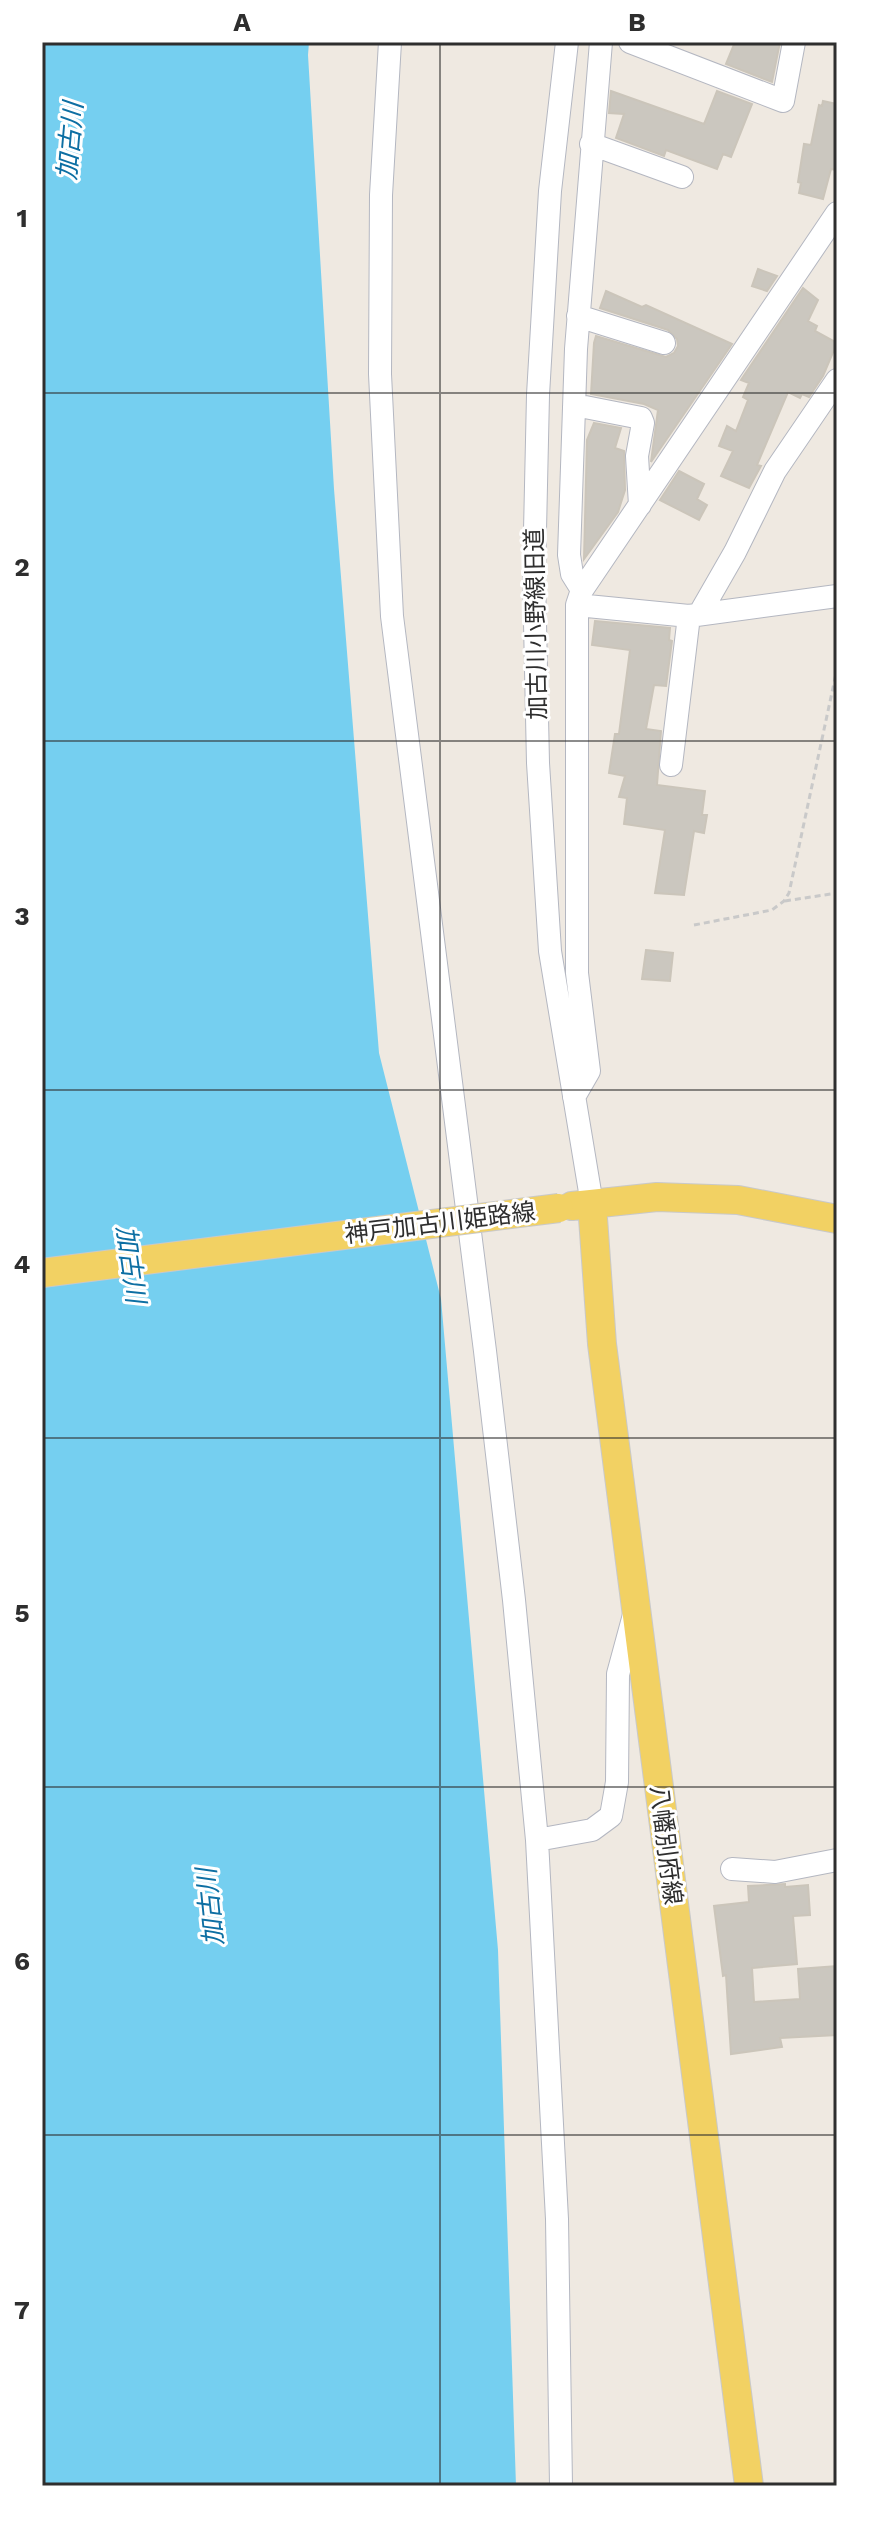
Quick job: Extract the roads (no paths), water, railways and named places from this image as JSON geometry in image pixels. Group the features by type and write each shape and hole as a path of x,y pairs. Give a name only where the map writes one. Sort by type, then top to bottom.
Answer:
{"main road":[{"name":"神戸加古川姫路線","path":"42,1273 657,1197 738,1200 837,1219"},
{"name":"八幡別府線","path":"592,1204 602,1344 749,2486"}],"street":[{"path":"390,42 381,195 380,374 392,616 483,1335 537,1840 557,2219 561,2486"},
{"name":"加古川小野線旧道","path":"567,42 550,191 538,395 534,576 538,763 550,951 592,1204"},
{"path":"574,1097 589,1071 577,973 580,598 569,555 578,316 601,42"},
{"path":"630,42 783,101 794,42"},
{"path":"591,144 682,177"},
{"path":"580,598 837,213"},
{"path":"578,316 664,343"},
{"path":"671,765 695,614 735,552 775,471 837,380"},
{"path":"574,407 641,418 637,469 640,505"},
{"path":"580,598 695,614 837,596"},
{"path":"537,1840 592,1830 611,1816 617,1782 618,1674 636,1608"},
{"path":"732,1869 775,1872 837,1860"}],"water":[{"name":"加古川","path":"42,42 309,42 334,489 379,1053 441,1299 498,1950 516,2486 42,2486"}]}
